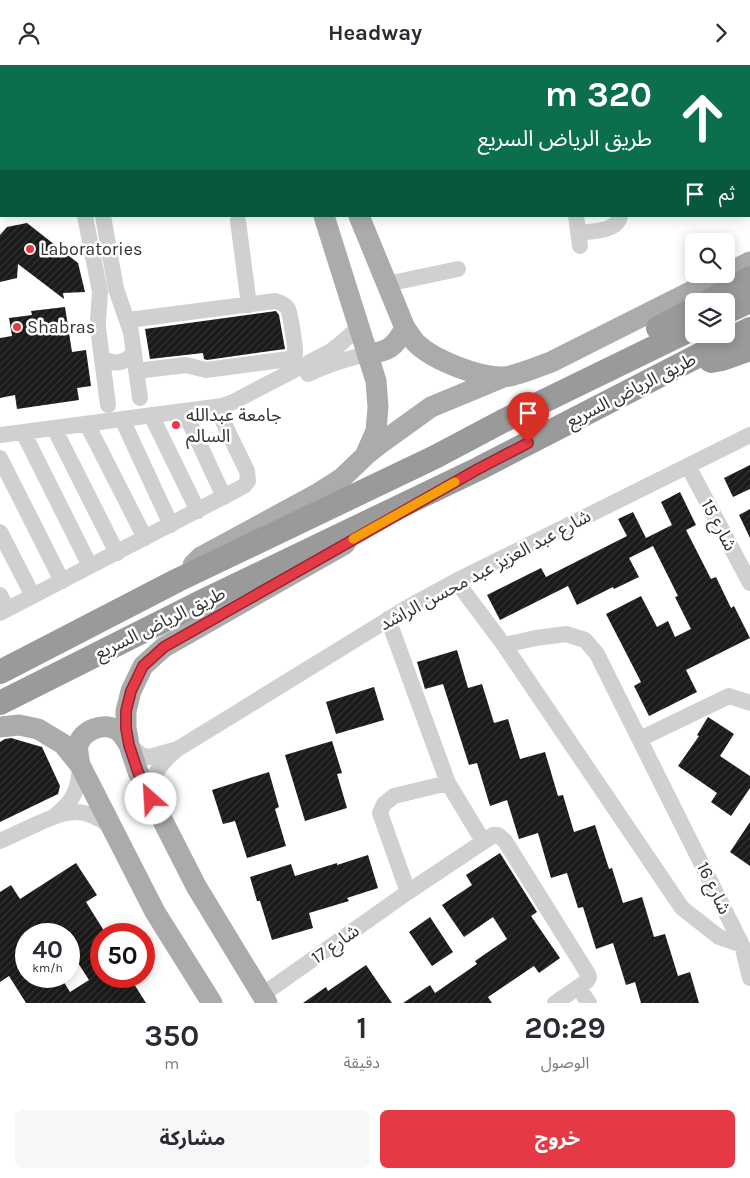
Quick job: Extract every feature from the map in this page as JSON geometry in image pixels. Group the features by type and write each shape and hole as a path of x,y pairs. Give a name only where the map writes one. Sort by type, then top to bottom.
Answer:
{"highway":[{"path":"723,293 750,278"},
{"path":"735,308 750,301"},
{"path":"503,421 524,401 543,389 685,314"},
{"name":"طريق الرياض السريع","path":"0,703 205,600 478,469 750,329"},
{"name":"طريق الرياض السريع","path":"0,672 178,580 435,457 503,421 685,332"},
{"path":"677,366 722,359 750,349"}],"main road":[{"path":"324,217 376,381 378,407 376,431 365,456"},
{"path":"359,217 404,328 417,344 435,357 478,375 503,377"},
{"path":"178,580 201,557 317,494 342,477 381,443 431,407 503,377 551,362 750,262"},
{"path":"367,353 379,353 390,348 399,339 404,328"},
{"path":"265,999 196,886 138,772 129,745 126,728 126,711 131,691 143,666 164,647 478,469"},
{"path":"0,727 18,725 38,729 63,744 80,765 155,912 212,1003"},
{"path":"80,765 78,746 82,737 99,727 117,730 129,745"}],"street":[{"path":"85,217 100,292 98,319 108,405"},
{"path":"103,217 116,289 131,332 140,398"},
{"path":"576,217 579,240 616,225 620,217"},
{"path":"238,221 249,305"},
{"path":"387,284 458,269"},
{"path":"128,320 275,301 282,304 290,313 295,350 291,357 206,370 186,365 136,371"},
{"path":"219,412 233,402 330,351 358,328"},
{"path":"102,358 108,362 123,362 134,353"},
{"path":"0,435 184,411 219,412 321,367 367,353"},
{"path":"184,411 224,497"},
{"path":"2,606 32,596 244,486 248,481 247,471 219,412"},
{"path":"151,415 198,511"},
{"path":"122,419 171,525"},
{"path":"87,424 145,538"},
{"path":"54,428 117,553"},
{"path":"23,432 90,566"},
{"name":"شارع عبد العزيز عبد محسن الراشد","path":"151,799 152,784 157,770 176,749 388,619 456,581 750,435"},
{"path":"0,458 62,581"},
{"name":"شارع 15","path":"688,466 750,583"},
{"path":"0,532 32,596"},
{"name":"شارع 16","path":"456,581 504,645 682,909 719,937 746,943"},
{"path":"388,619 448,783 483,841 494,835 498,835 506,841 587,971 588,980 555,1003"},
{"name":"شارع 16","path":"504,645 566,634 585,640 597,654 746,943"},
{"path":"640,739 729,696 750,703"},
{"name":"شارع عبد العزيز عبد محسن الراشد","path":"129,745 141,755 149,757 176,749"},
{"path":"56,815 67,806 75,793 80,765"},
{"path":"408,892 380,813 384,804 394,795 448,783"},
{"path":"0,841 56,815 70,812 85,813 98,817 110,826"},
{"name":"شارع 17","path":"265,999 408,892 483,841"},
{"path":"746,943 750,978"},
{"path":"578,987 590,1003"}],"building":[{"name":"Laboratories","path":"27,223 78,263 85,292 63,293 64,299 18,264 17,278 0,282 0,235 7,227"},
{"path":"65,307 72,352 86,350 91,386 77,388 79,400 17,409 15,395 0,398 0,338 12,336 9,318 32,315 31,311"},
{"path":"276,311 279,315 285,349 207,360 204,359 203,353 150,359 145,329"},
{"path":"750,465 750,489 733,497 724,478"},
{"path":"680,492 696,525 686,530 711,579 716,577 731,608 734,606 750,638 686,670 697,692 649,716 634,686 641,682 606,614 641,596 657,627 668,621 675,637 691,629 675,597 678,596 653,546 629,558 639,577 614,589 613,587 577,605 568,586 500,620 487,595 541,568 546,577 627,536 618,519 633,512 646,538 672,525 661,502"},
{"path":"750,509 750,538 739,515"},
{"path":"457,650 468,688 482,684 494,723 508,719 520,759 545,752 558,796 563,795 574,832 595,825 609,869 612,868 623,903 642,897 654,937 665,934 678,976 690,972 699,1003 641,1003 635,982 626,985 613,943 596,949 583,907 578,908 567,873 551,878 538,833 519,839 507,800 490,806 477,763 469,765 443,684 425,689 417,662"},
{"path":"374,687 384,720 336,734 326,702"},
{"path":"708,717 734,734 720,756 750,776 750,788 731,816 711,802 717,793 678,766 699,736 697,735"},
{"path":"11,738 42,747 60,786 58,794 0,822 0,742"},
{"path":"332,741 342,773 337,774 347,808 305,821 285,755"},
{"path":"269,772 279,807 275,809 286,846 247,858 235,821 223,824 212,790"},
{"path":"750,822 750,866 730,852"},
{"path":"500,853 537,912 531,916 560,958 539,973 534,966 488,997 492,1003 403,1003 430,985 435,993 477,964 475,961 507,939 493,917 464,937 442,905 472,885 466,875"},
{"path":"368,855 378,888 347,898 349,901 309,913 313,928 272,940 260,901 257,901 250,877 291,864 295,876"},
{"path":"76,863 97,895 86,902 99,923 90,923 90,988 137,988 146,1003 26,1003 17,988 68,988 70,992 80,988 80,986 89,980 80,966 80,923 15,923 15,986 9,976 0,982 0,892 11,885 20,899"},
{"path":"430,917 453,952 432,966 409,932"},
{"path":"366,965 392,1003 303,1003 326,987 328,991"}],"slow traffic":[{"path":"353,539 455,482"}],"place":[{"name":"Laboratories","path":"30,249"},
{"name":"Shabras","path":"17,327"},
{"name":"جامعة عبدالله السالم","path":"176,425"}],"route":[{"path":"151,799 138,772 129,745 126,728 126,711 131,691 143,666 164,647 478,469 528,443"}]}
